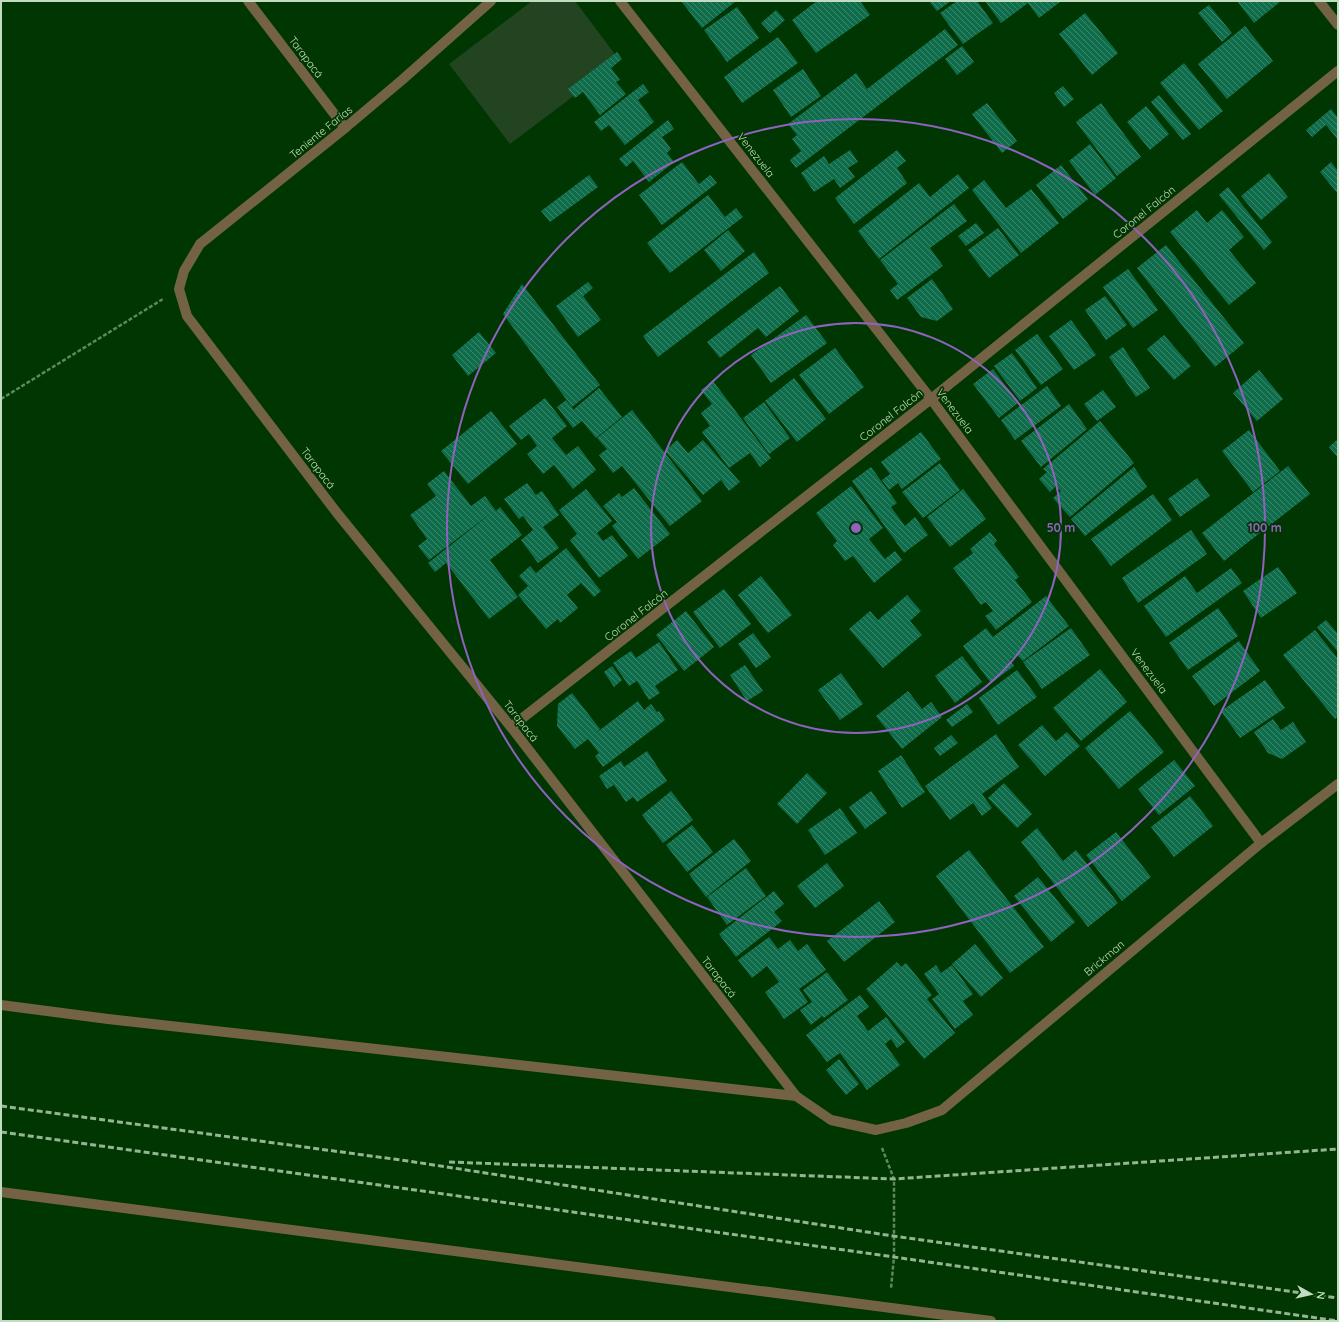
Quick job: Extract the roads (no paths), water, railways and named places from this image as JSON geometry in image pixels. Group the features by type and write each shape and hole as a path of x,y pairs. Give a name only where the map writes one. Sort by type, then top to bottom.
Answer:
{"street":[{"name":"Tarapacá","path":"248,1 345,128"},
{"name":"Teniente Farías","path":"179,289 184,271 200,244 345,128 408,75 491,1"},
{"name":"Venezuela","path":"620,1 931,399 1261,843"},
{"path":"1320,1 1338,25"},
{"name":"Coronel Falcón","path":"511,727 931,399 1338,71"},
{"name":"Tarapacá","path":"179,289 187,316 337,513 511,727 796,1096 831,1120 876,1130"},
{"name":"Brickman","path":"876,1130 906,1123 942,1110 1261,843 1338,784"},
{"path":"1,1005 108,1019 796,1096"},
{"path":"1,1192 889,1309 991,1321"}],"railway":[{"path":"1,1106 408,1161 893,1236 1338,1298"},
{"path":"1,1132 894,1257 1338,1321"},
{"path":"449,1162 894,1179 1338,1149"}]}
